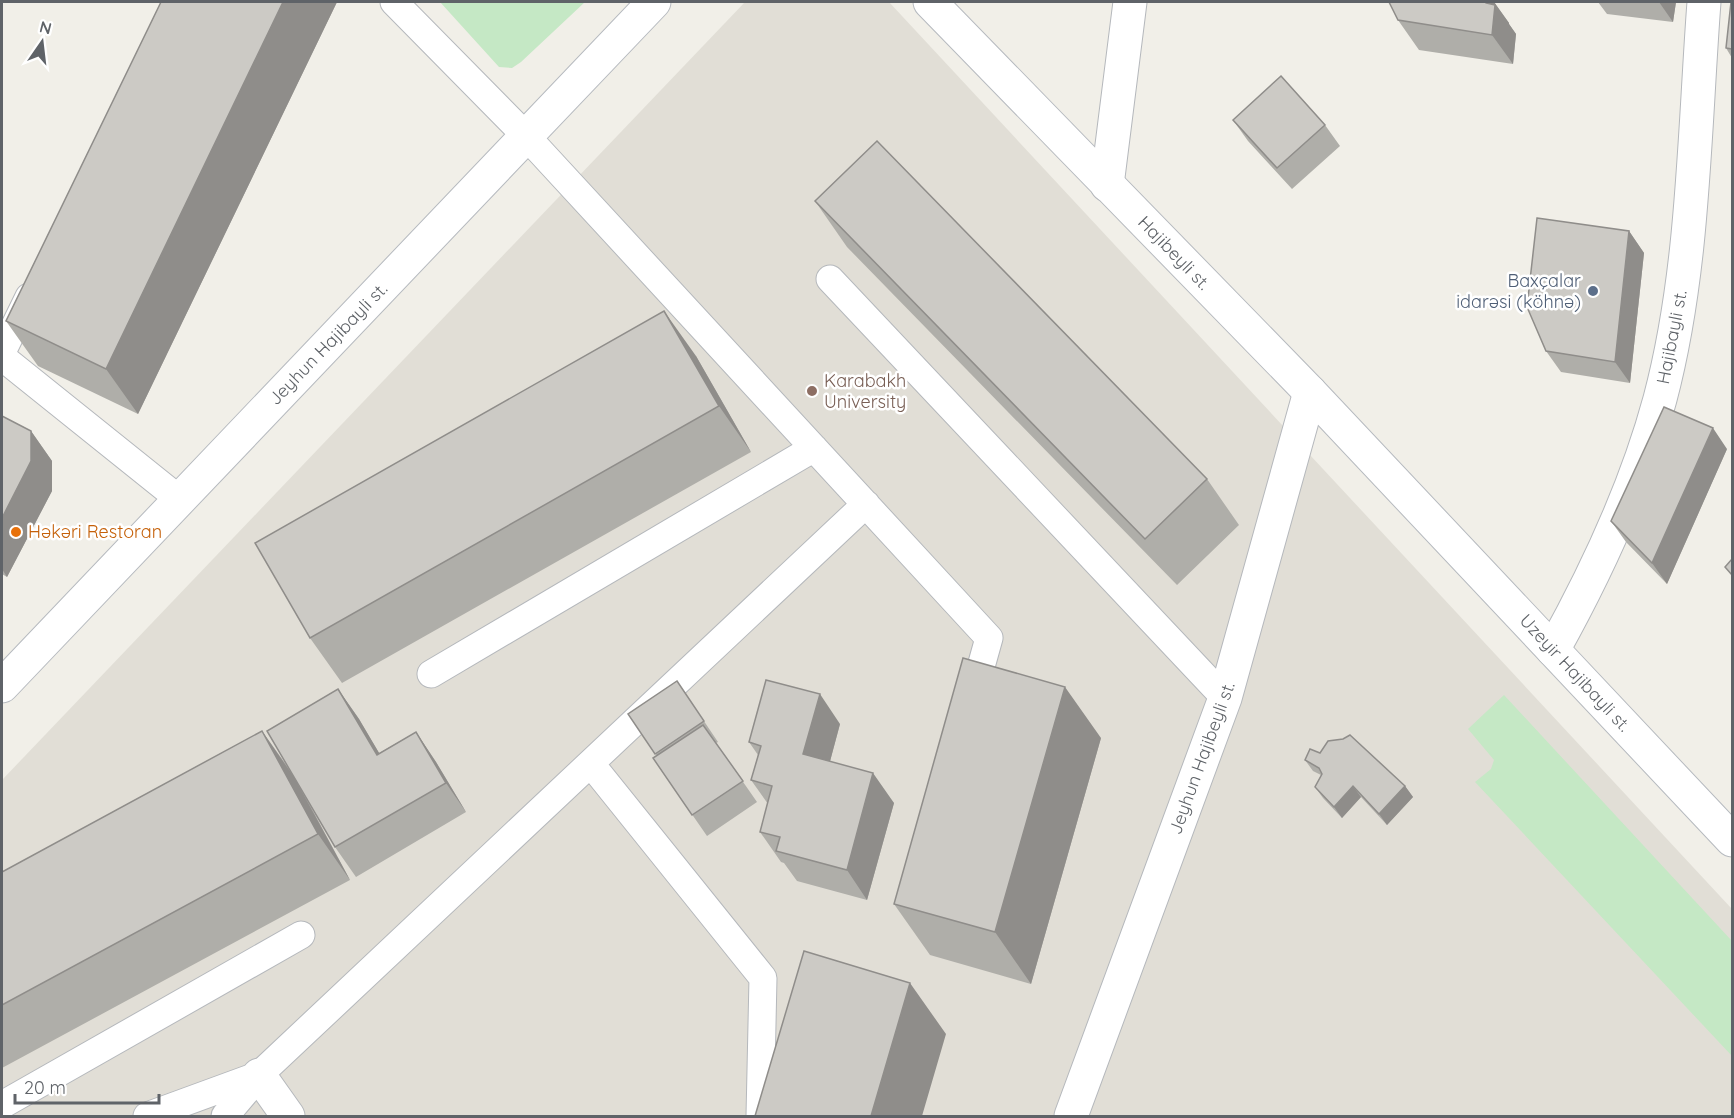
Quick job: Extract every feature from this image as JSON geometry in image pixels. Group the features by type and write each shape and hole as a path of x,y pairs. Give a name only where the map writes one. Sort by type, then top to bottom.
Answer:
{"street":[{"name":"Jeyhun Hajibayli st.","path":"2,686 654,2"},
{"name":"Hajibeyli st.","path":"930,2 1310,393 1553,650"},
{"path":"1107,185 1130,2"},
{"name":"Hajibayli st.","path":"1553,650 1586,591 1624,507 1660,399 1683,279 1704,2"},
{"name":"Jeyhun Hajibeyli st.","path":"1071,1116 1225,698 1310,393"},
{"name":"Uzeyir Hajibayli st.","path":"1553,650 1732,840"},
{"path":"259,1075 288,1116"}],"lane":[{"path":"394,2 527,137 989,638 964,726"},
{"path":"2,352 38,278"},
{"path":"830,279 1225,698"},
{"path":"2,357 179,499"},
{"path":"431,674 814,448"},
{"path":"225,1116 259,1075 866,504"},
{"path":"591,764 763,978 760,1116"},
{"path":"2,1105 301,935"},
{"path":"147,1116 259,1075"}],"shaded area":[{"name":"Karabakh University","path":"745,2 889,2 1732,909 1732,1116 2,1116 2,780"}],"green space":[{"path":"440,2 585,2 512,68 499,67"},
{"path":"1504,695 1732,941 1732,1056 1475,782 1491,769 1494,760 1468,729"}],"building":[{"path":"161,2 283,2 106,369 6,321"},
{"path":"1389,2 1486,2 1495,5 1492,35 1398,20"},
{"path":"1732,2 1732,49 1726,48"},
{"path":"1281,76 1325,125 1277,168 1233,120"},
{"path":"877,141 1207,479 1145,539 815,201"},
{"name":"Baxçalar idarəsi (köhnə)","path":"1537,218 1629,231 1615,362 1546,351 1527,307"},
{"path":"664,311 719,406 310,638 255,543"},
{"path":"1664,407 1713,428 1652,563 1611,521"},
{"path":"2,416 31,431 31,461 2,518"},
{"path":"1732,559 1732,575 1725,567"},
{"path":"963,658 1065,687 995,932 894,904"},
{"path":"766,680 820,694 803,754 873,773 847,870 776,851 780,837 760,832 772,786 751,780 761,746 749,742"},
{"path":"677,681 704,721 655,754 628,714"},
{"path":"338,689 377,755 416,732 446,783 335,847 267,731"},
{"path":"703,725 743,781 692,815 653,758"},
{"path":"262,731 318,834 2,1005 2,872"},
{"path":"1350,735 1405,786 1379,814 1353,786 1334,807 1315,787 1322,774 1319,768 1305,760 1310,749 1320,753 1328,741 1343,739"},
{"path":"804,951 910,983 871,1116 755,1116"}],"place":[{"name":"Baxçalar idarəsi (köhnə)","path":"1593,291"},
{"name":"Karabakh University","path":"812,391"},
{"name":"Həkəri Restoran","path":"16,532"}]}
